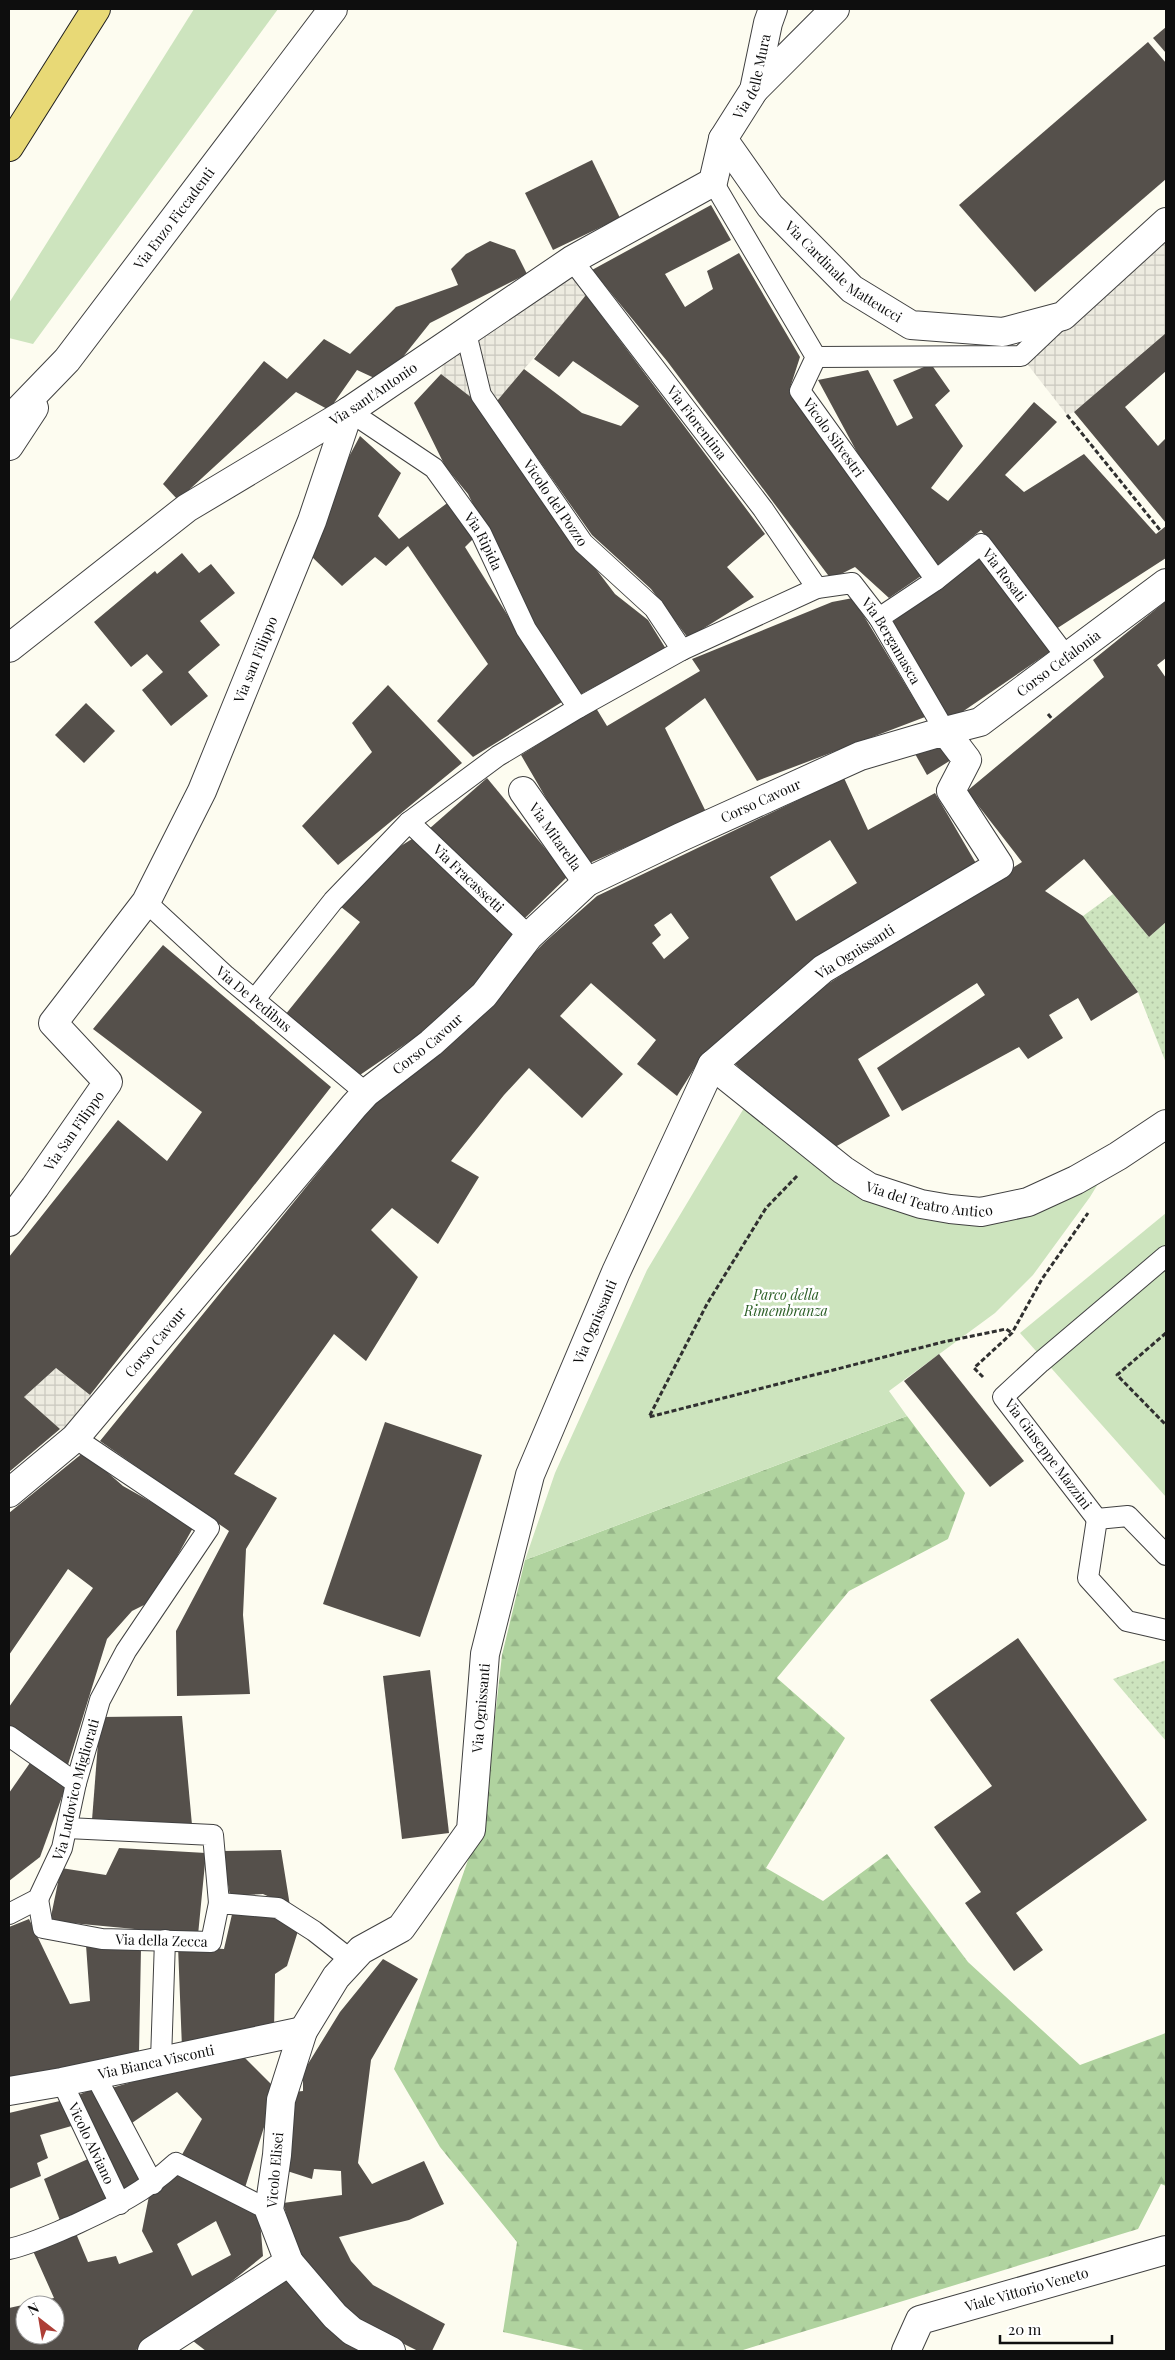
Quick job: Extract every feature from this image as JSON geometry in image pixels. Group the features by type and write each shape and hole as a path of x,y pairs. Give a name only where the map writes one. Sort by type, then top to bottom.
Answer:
{"main road":[{"path":"9,148 96,9"}],"street":[{"name":"Via Enzo Ficcadenti","path":"9,420 67,360 333,9"},
{"name":"Via delle Mura","path":"723,140 754,90 768,23 773,9"},
{"path":"754,90 835,9"},
{"path":"713,182 723,140"},
{"name":"Via Cardinale Matteucci","path":"723,140 770,206 852,289 911,326 1004,332 1063,316"},
{"name":"Via sant'Antonio","path":"9,648 187,508 349,411 572,260 713,182"},
{"path":"1063,316 1166,222"},
{"path":"9,446 67,360"},
{"name":"Via san Filippo","path":"146,902 202,791 312,521 349,411"},
{"name":"Corso Cefalonia","path":"945,731 980,722 1166,583"},
{"name":"Corso Cavour","path":"9,1493 75,1438 366,1093 431,1043 484,995 529,936 587,882 681,836 860,756 945,731"},
{"name":"Via Ognissanti","path":"303,2031 336,1977 361,1950 401,1928 471,1830 485,1654 530,1475 616,1272 712,1065 823,969 999,865 950,791 967,760 945,731"},
{"name":"Via Mitarella","path":"523,791 587,882"},
{"name":"Via San Filippo","path":"9,1222 108,1082 53,1023 146,902"},
{"name":"Via del Teatro Antico","path":"712,1065 820,1152 870,1187 889,1195 921,1204 981,1212 1020,1204 1050,1193 1118,1156 1166,1124"},
{"name":"Via Bianca Visconti","path":"9,2091 62,2082 303,2031"},
{"name":"Vicolo Elisei","path":"303,2031 281,2100 277,2155 269,2210 289,2262 335,2316 352,2331 390,2351"},
{"name":"Viale Vittorio Veneto","path":"906,2351 920,2320 1166,2250"},
{"path":"152,2351 289,2262"}],"lane":[{"path":"713,182 816,357 1021,356 1063,316"},
{"name":"Via Fiorentina","path":"572,260 763,509 817,588"},
{"name":"Vicolo del Pozzo","path":"466,333 481,394 584,543 654,608 682,650"},
{"name":"Vicolo Silvestri","path":"816,357 800,390 936,580"},
{"name":"Via Ripida","path":"349,411 434,468 481,533 526,628 578,708"},
{"name":"Via Rosati","path":"879,618 936,580 981,544 1068,658"},
{"name":"Via Bergamasca","path":"817,588 852,583 879,618 945,731"},
{"path":"255,1000 333,901 409,822 498,756 578,708 682,650 817,588"},
{"name":"Via Fracassetti","path":"409,822 529,936"},
{"name":"Via De Pedibus","path":"146,902 226,976 366,1093"},
{"name":"Via Giuseppe Mazzini","path":"1166,1256 1040,1362 1003,1396 1097,1519 1128,1516 1166,1555"},
{"name":"Via Ludovico Migliorati","path":"38,1899 62,1848 76,1783 100,1700 126,1651 209,1528 75,1438"},
{"path":"1097,1519 1088,1578 1128,1621 1166,1630"},
{"path":"9,1736 76,1783"},
{"path":"67,1828 213,1835 219,1903 278,1908 314,1931 351,1960"},
{"path":"9,1914 38,1899"},
{"name":"Via della Zecca","path":"38,1899 43,1928 102,1939 211,1942 219,1903"},
{"path":"161,2060 165,1940"},
{"path":"96,2074 153,2184"},
{"name":"Vicolo Alviano","path":"62,2082 120,2204"},
{"path":"9,2249 30,2244 120,2204 153,2184 176,2162 269,2210"}],"path":[{"path":"1067,415 1160,530"},
{"path":"820,1152 766,1208 706,1304 650,1417 943,1342 1006,1329 1012,1333"},
{"path":"1003,1396 974,1368 1012,1333 1042,1279 1092,1207"},
{"path":"1166,1332 1117,1375 1166,1426"}],"green space":[{"path":"194,9 278,9 33,344 9,338 9,303"},
{"path":"1113,894 1149,937 1166,922 1166,1063 1138,992 1083,916"},
{"name":"Parco della Rimembranza","path":"744,1108 920,1210 1104,1174 1090,1197 1033,1275 995,1313 889,1391 907,1416 525,1560 555,1473 647,1270"},
{"path":"1166,1213 1166,1497 1020,1333"},
{"path":"907,1416 965,1493 948,1539 849,1591 777,1678 845,1738 766,1868 823,1901 887,1854 968,1962 1080,2065 1166,2033 1166,2186 1161,2184 1138,2229 743,2350 588,2351 503,2332 517,2242 440,2147 394,2069 484,1815 502,1655 525,1560"},
{"path":"1166,1660 1166,1741 1113,1679"}],"shaded area":[{"path":"1166,222 1166,333 1074,412 1067,415 1021,356"},
{"path":"572,260 594,287 497,401 472,398 441,374 445,347"},
{"path":"56,1368 90,1395 104,1403 75,1438 60,1429 24,1397"}],"building":[{"path":"1166,27 1166,53 1153,38"},
{"path":"1148,42 1166,63 1166,179 1035,292 959,205"},
{"path":"592,160 620,218 553,250 525,193"},
{"path":"711,205 731,240 665,274 685,307 713,289 707,271 739,253 800,357 789,391 921,576 889,598 855,567 831,579 667,361 592,270"},
{"path":"490,241 515,250 527,274 430,323 383,382 357,370 329,410 296,392 178,500 163,484 264,361 287,379 324,339 350,354 396,307 458,285 451,269 466,254"},
{"path":"586,295 765,534 727,567 754,597 688,638 651,589 592,535 497,401 524,369 582,413 621,426 639,406 573,361 559,377 534,359"},
{"path":"1166,333 1166,371 1125,407 1158,446 1166,438 1166,523 1074,412"},
{"path":"931,364 950,391 935,405 963,446 931,488 948,501 1034,402 1057,422 1005,475 1024,492 1084,454 1156,534 1166,526 1166,558 1056,629 981,530 938,565 878,491 818,380 868,370 897,426 913,418 893,380"},
{"path":"441,374 472,398 557,518 615,594 648,620 666,649 581,694 531,622 468,494 445,466 414,403"},
{"path":"360,436 401,473 378,516 399,539 450,501 476,536 465,547 562,702 473,757 437,721 488,664 408,546 386,566 375,557 342,586 309,554 327,498"},
{"path":"182,553 199,573 211,564 235,593 200,621 220,645 188,672 208,696 171,726 142,690 163,672 147,654 131,667 94,622 155,571 157,574"},
{"path":"976,553 1051,651 949,721 893,622"},
{"path":"853,598 925,717 757,781 705,698 665,728 706,812 585,865 521,755 596,708 607,726 700,671 692,659 832,602"},
{"path":"1166,601 1166,658 1157,665 1166,678 1166,922 1149,937 1084,859 1045,891 1083,916 1138,992 1091,1021 1078,998 1049,1015 1063,1038 1028,1059 1019,1047 902,1111 877,1068 985,995 977,983 858,1059 890,1116 828,1151 732,1061 810,995 1022,862 967,791 1104,677 1093,660"},
{"path":"388,685 462,763 338,865 302,826 372,752 352,723"},
{"path":"86,703 115,731 84,763 55,735"},
{"path":"939,743 951,760 927,775 914,752"},
{"path":"487,778 568,876 525,918 429,829"},
{"path":"844,778 868,830 935,793 977,865 819,956 704,1053 677,1096 637,1064 656,1040 591,983 560,1016 623,1074 582,1118 529,1068 504,1095 451,1161 479,1177 438,1244 392,1208 371,1230 418,1277 366,1361 334,1334 234,1474 277,1498 246,1549 243,1615 250,1694 177,1696 176,1631 229,1531 100,1441 384,1091 444,1043 546,941 597,896","holes":["830,840 857,883 796,921 770,877","671,913 689,938 664,959 652,943 661,935 654,925"]},
{"path":"412,839 514,934 468,1001 425,1040 417,1036 357,1077 285,1015 360,922 336,903 375,862"},
{"path":"163,945 331,1087 90,1395 56,1368 24,1397 60,1429 9,1472 9,1257 118,1120 167,1161 202,1112 93,1029"},
{"path":"939,1354 1024,1461 990,1487 904,1381"},
{"path":"385,1422 482,1455 420,1637 323,1604"},
{"path":"84,1452 123,1486 194,1526 152,1601 132,1611 107,1639 67,1768 9,1729 9,1707 93,1588 68,1569 9,1655 9,1513"},
{"path":"1018,1638 1147,1820 1016,1913 1043,1950 1014,1971 965,1903 981,1892 934,1827 992,1786 930,1700"},
{"path":"430,1670 449,1833 402,1839 383,1676"},
{"path":"182,1716 192,1825 92,1820 100,1717"},
{"path":"32,1760 67,1783 40,1857 9,1881 9,1793"},
{"path":"119,1848 206,1853 198,1935 50,1921 61,1868 106,1875"},
{"path":"281,1850 290,1906 263,1894 230,1896 222,1851"},
{"path":"233,1910 280,1917 298,1931 287,1966 275,1974 274,2031 182,2048 178,1946 224,1949"},
{"path":"29,1919 70,2004 90,2001 86,1945 141,1948 139,2053 9,2086 9,1927"},
{"path":"383,1959 418,1979 371,2060 358,2163 372,2184 424,2161 444,2204 409,2220 339,2237 351,2261 373,2285 445,2324 432,2351 418,2351 340,2312 296,2249 283,2203 342,2195 341,2171 314,2169 312,2179 284,2170 293,2092 303,2091 303,2072 340,2012"},
{"path":"238,2051 276,2089 243,2194 179,2160 202,2119 177,2092 129,2125 108,2089"},
{"path":"97,2087 147,2184 123,2200 74,2097"},
{"path":"64,2100 75,2125 40,2135 48,2158 37,2163 41,2176 9,2189 9,2113"},
{"path":"88,2159 108,2203 61,2223 44,2179"},
{"path":"179,2169 259,2209 263,2256 162,2338 134,2351 9,2351 9,2308 15,2307 15,2345 65,2345 65,2295 53,2295 33,2251 75,2231 88,2262 116,2256 119,2264 153,2252 142,2231 150,2191","holes":["216,2221 231,2255 192,2276 177,2244"]},
{"path":"292,2276 362,2351 206,2351 193,2341"}]}
